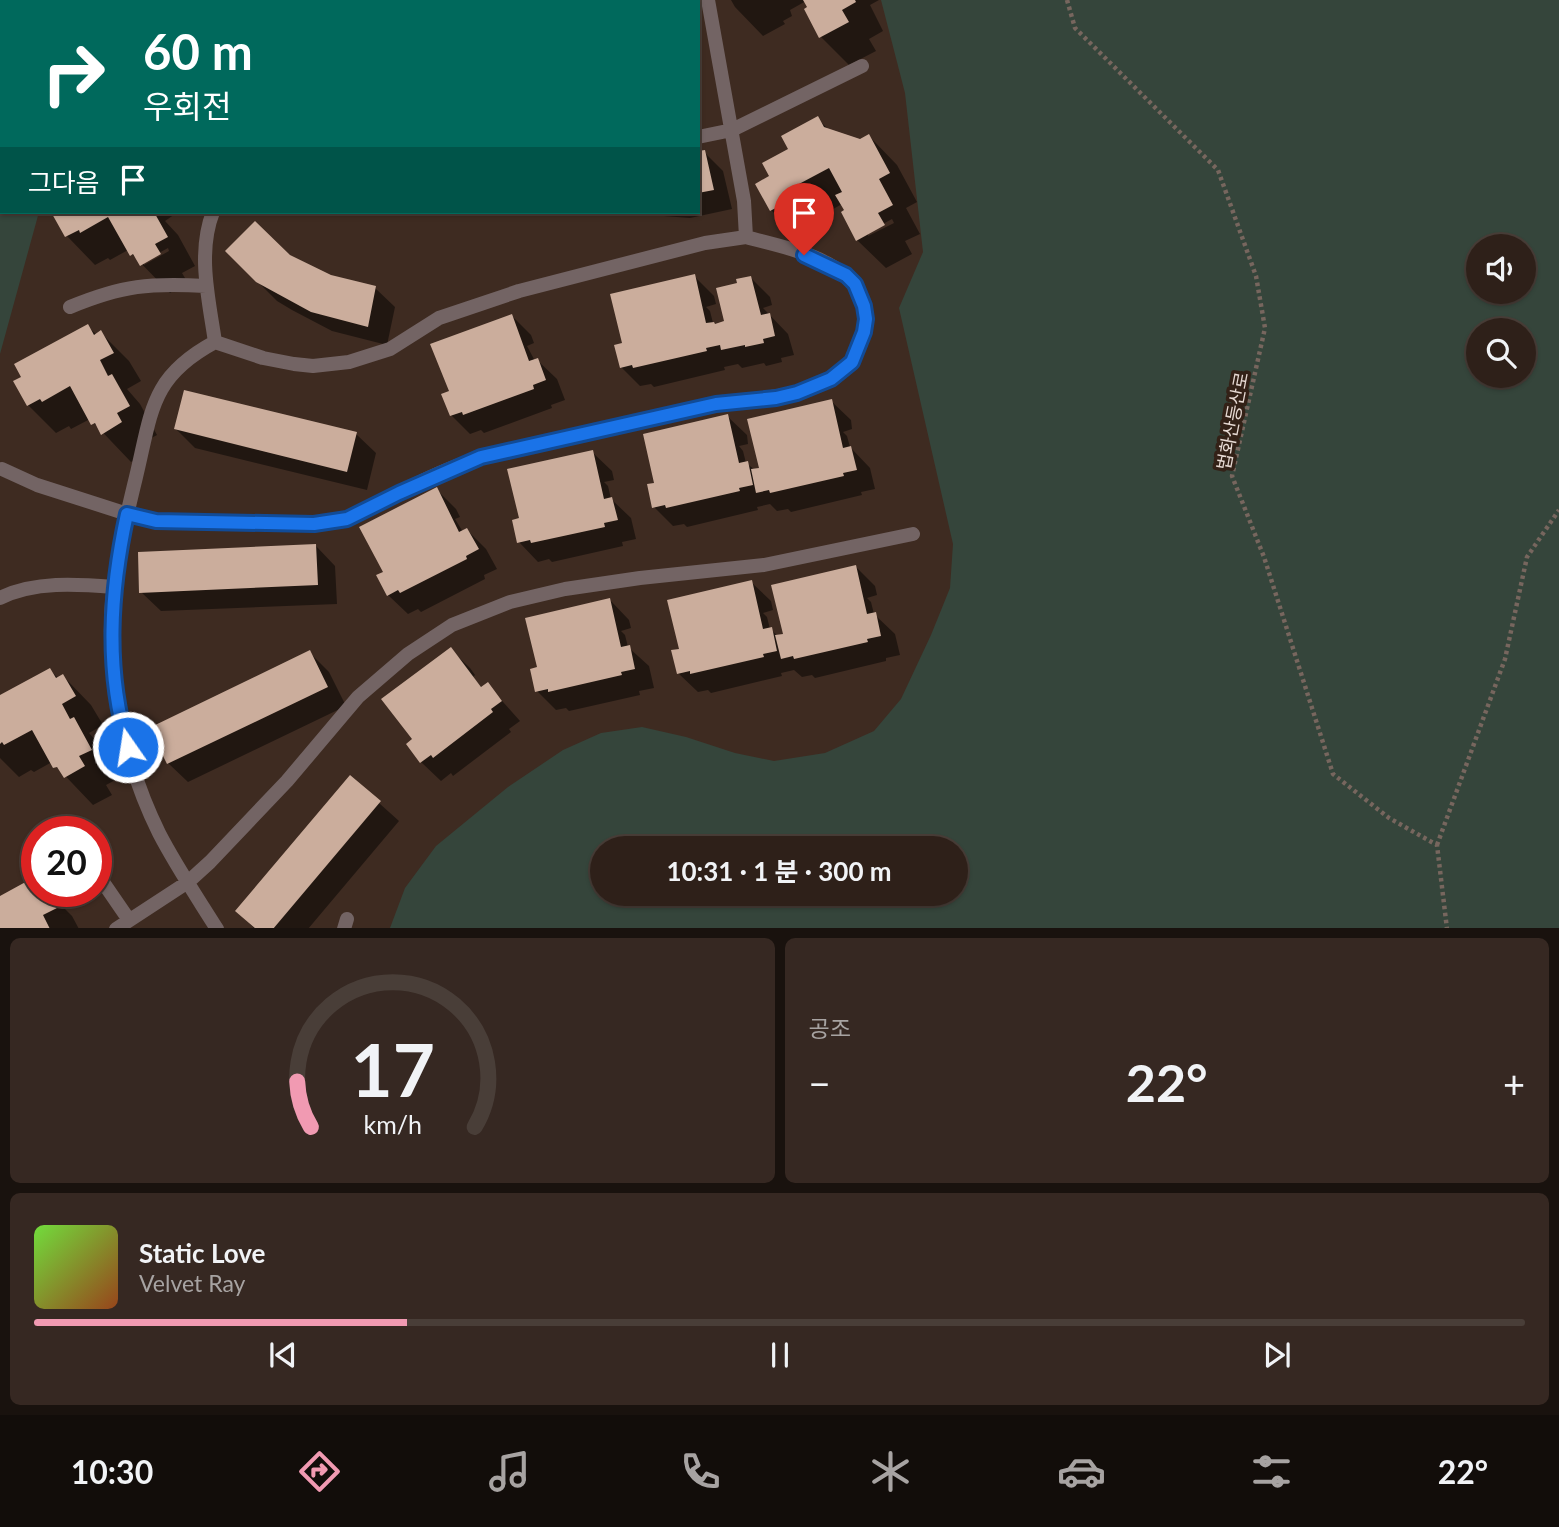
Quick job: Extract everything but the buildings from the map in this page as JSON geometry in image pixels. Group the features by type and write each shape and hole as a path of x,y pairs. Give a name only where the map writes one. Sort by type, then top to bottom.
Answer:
{"lane":[{"path":"705,4 732,130 744,201 746,237"},
{"path":"700,137 732,130 862,66"},
{"path":"212,214 207,232 206,286 215,342"},
{"path":"2,469 37,485 127,514 156,521 331,523 347,519 481,457 716,404 776,398 797,393 831,379 852,362 864,332 864,306 855,284 846,275 819,260 746,237 705,243 519,291 439,318 390,349 349,362 313,366 294,364 263,358 215,342 186,359 167,377 150,420 127,514 114,587 111,628 113,664 123,732 150,813 216,928"},
{"path":"70,307 95,296 138,285 206,286"},
{"path":"118,928 188,882 254,817 358,697 408,654 452,625 510,602 565,589 764,565 913,534"},
{"path":"0,598 22,590 44,587 114,587"},
{"path":"112,895 130,920"}],"path":[{"name":"법화산등산로","path":"1067,0 1075,28 1218,170 1256,276 1265,328 1232,476 1264,557 1334,774 1389,818 1437,845"},
{"path":"1447,928 1437,845 1505,659 1527,557 1559,510"}],"green space":[{"path":"881,0 1559,0 1559,928 390,928 405,888 436,846 508,787 563,750 601,733 642,727 774,761 825,753 874,731 901,699 950,588 953,544 899,308 923,252 905,93"},
{"path":"0,214 38,214 0,354"}],"route":[{"path":"128,747 116,694 111,628 115,577 127,514 156,521 331,523 363,512 481,457 716,404 755,401 797,393 831,379 852,362 860,345 866,319 855,284 834,267 804,255"}]}
